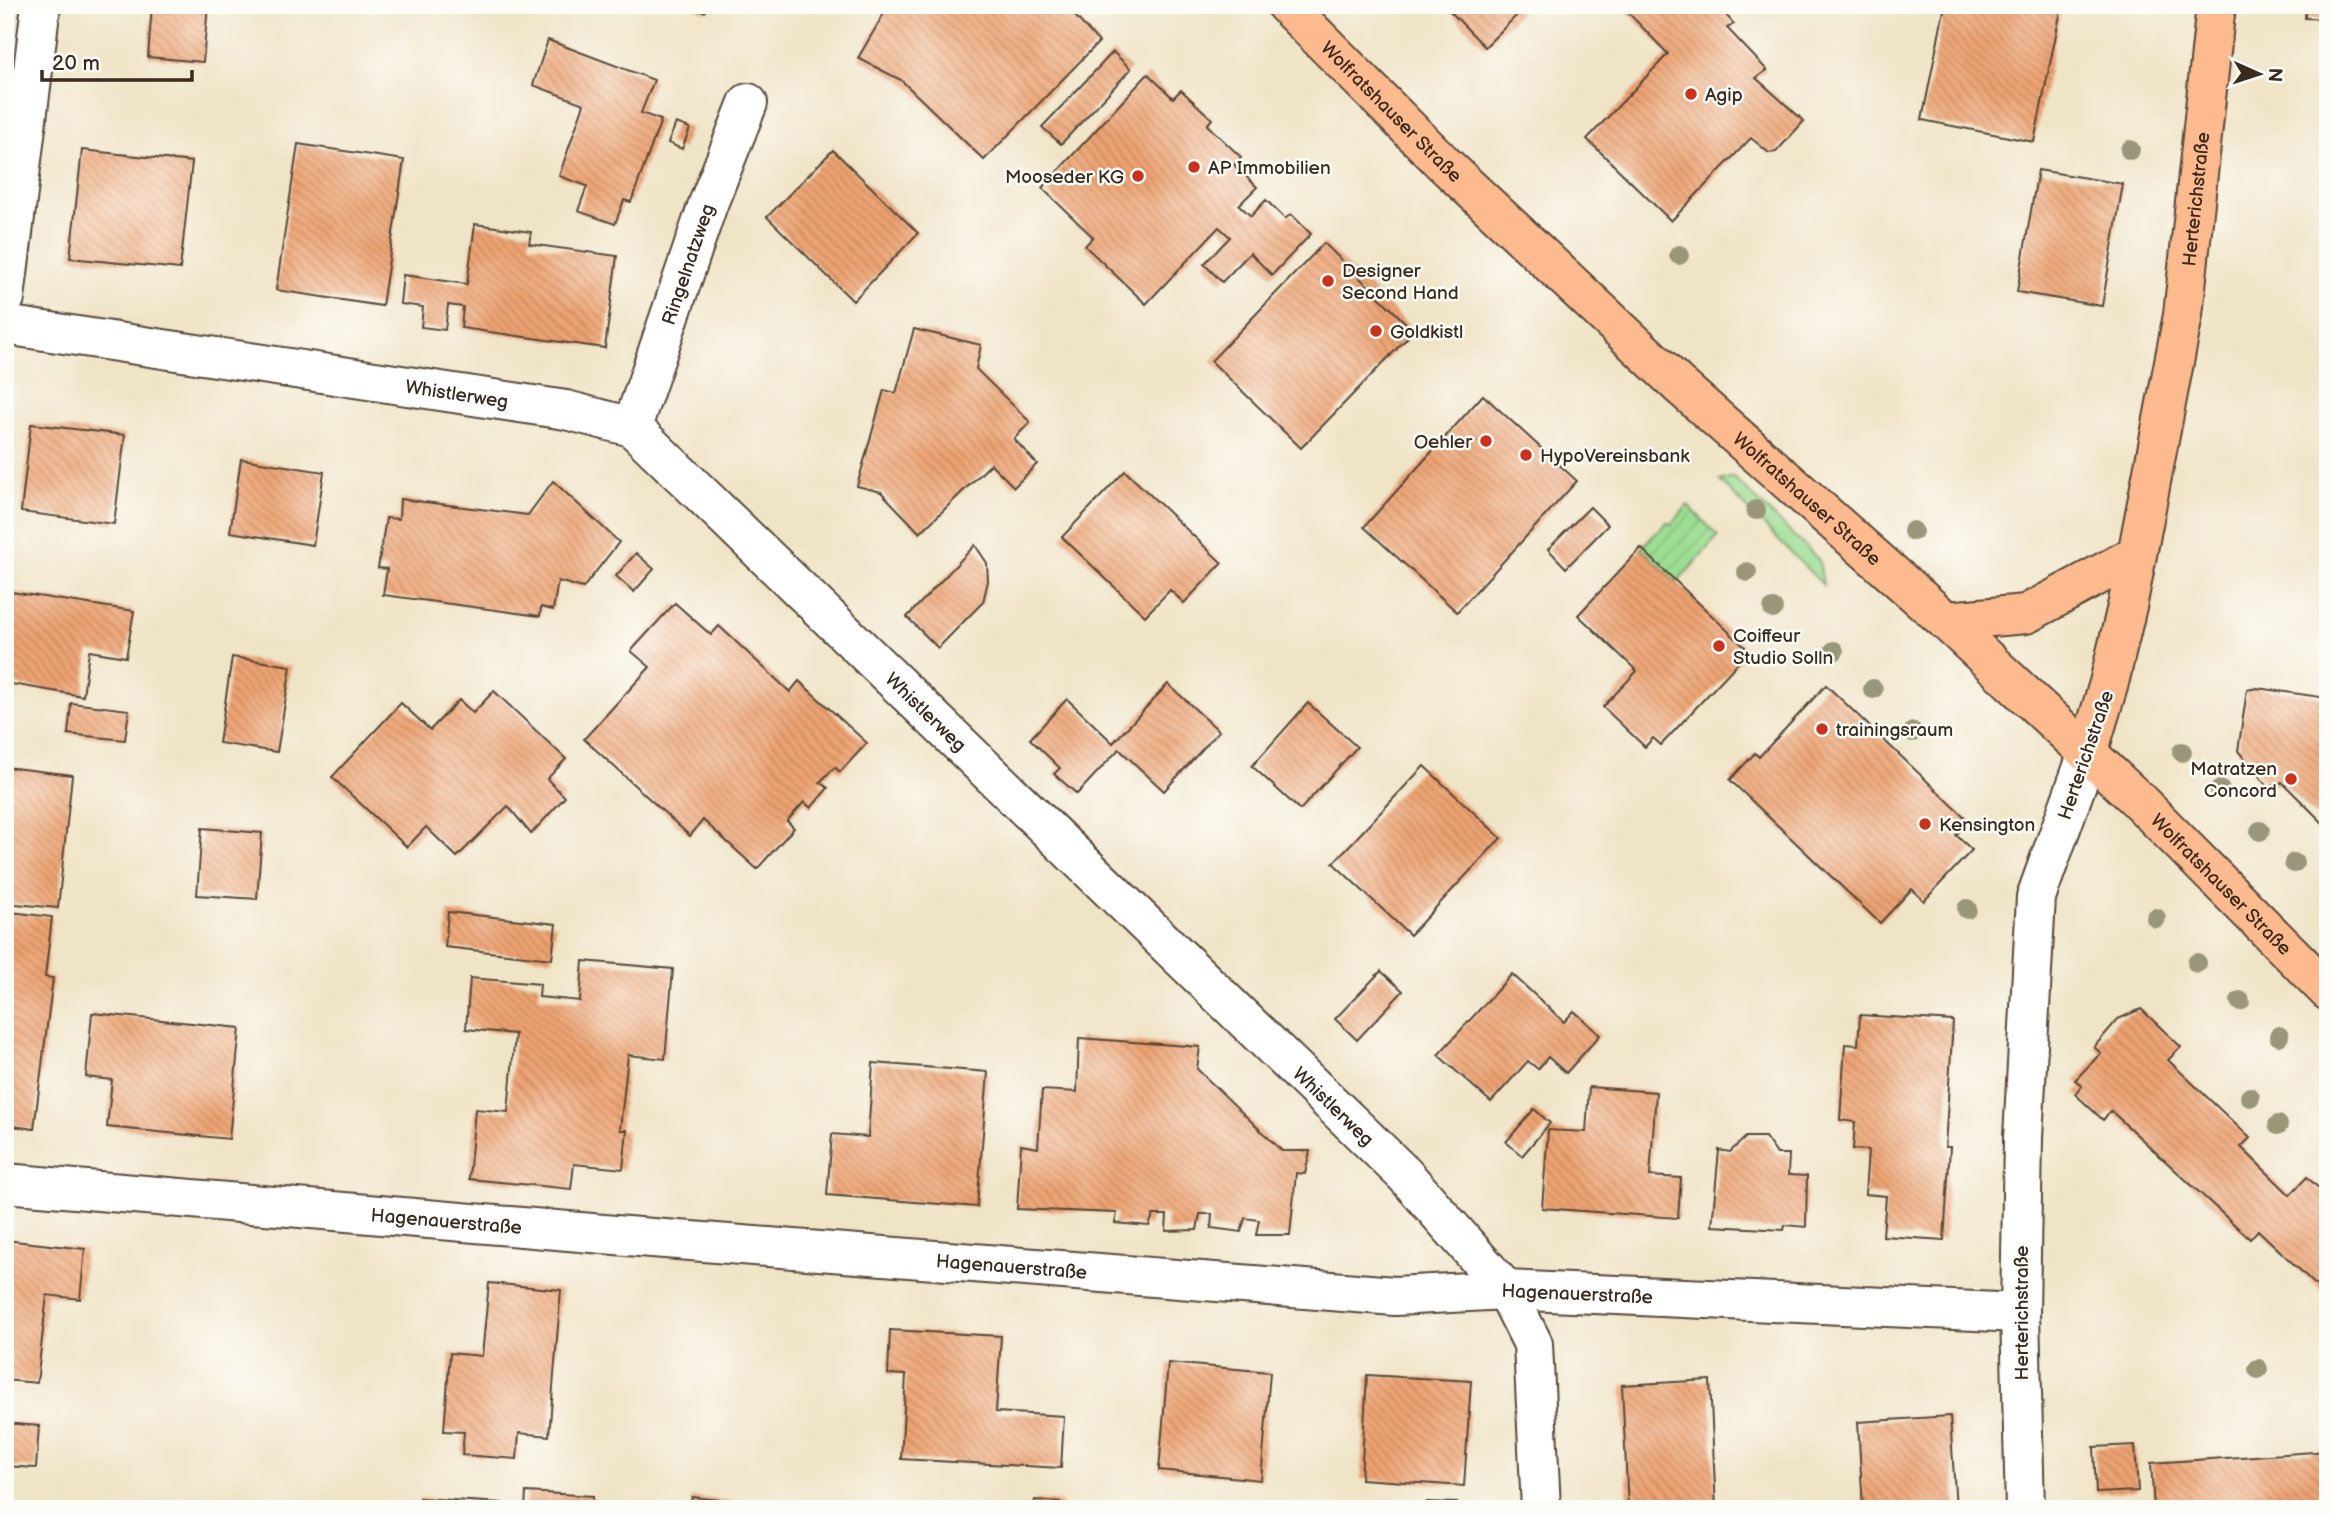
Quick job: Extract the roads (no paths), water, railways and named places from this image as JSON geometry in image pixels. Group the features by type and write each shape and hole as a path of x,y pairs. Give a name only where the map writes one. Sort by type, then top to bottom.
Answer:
{"main road":[{"name":"Wolfratshauser Straße","path":"1286,5 1443,163 1679,385 1946,621 2088,753 2328,991"},
{"name":"Herterichstraße","path":"2088,753 2109,683 2183,315 2216,5"},
{"path":"1946,621 2026,614 2136,555"}],"street":[{"path":"5,298 41,5"},
{"name":"Ringelnatzweg","path":"632,427 708,204 748,103"},
{"name":"Whistlerweg","path":"5,325 566,410 632,427 1405,1175 1506,1290 1533,1344 1542,1509"},
{"name":"Herterichstraße","path":"2025,1509 2020,1313 2023,1138 2036,897 2088,753"},
{"name":"Hagenauerstraße","path":"5,1183 626,1236 1395,1296 1506,1290 2020,1313"}],"place":[{"name":"Agip","path":"1691,94"},
{"name":"AP Immobilien","path":"1194,167"},
{"name":"Mooseder KG","path":"1138,176"},
{"name":"Designer Second Hand","path":"1328,281"},
{"name":"Goldkistl","path":"1376,331"},
{"name":"Oehler","path":"1486,441"},
{"name":"HypoVereinsbank","path":"1526,455"},
{"name":"Coiffeur Studio Solln","path":"1719,646"},
{"name":"trainingsraum","path":"1822,729"},
{"name":"Matratzen Concord","path":"2291,779"},
{"name":"Kensington","path":"1925,824"}]}
